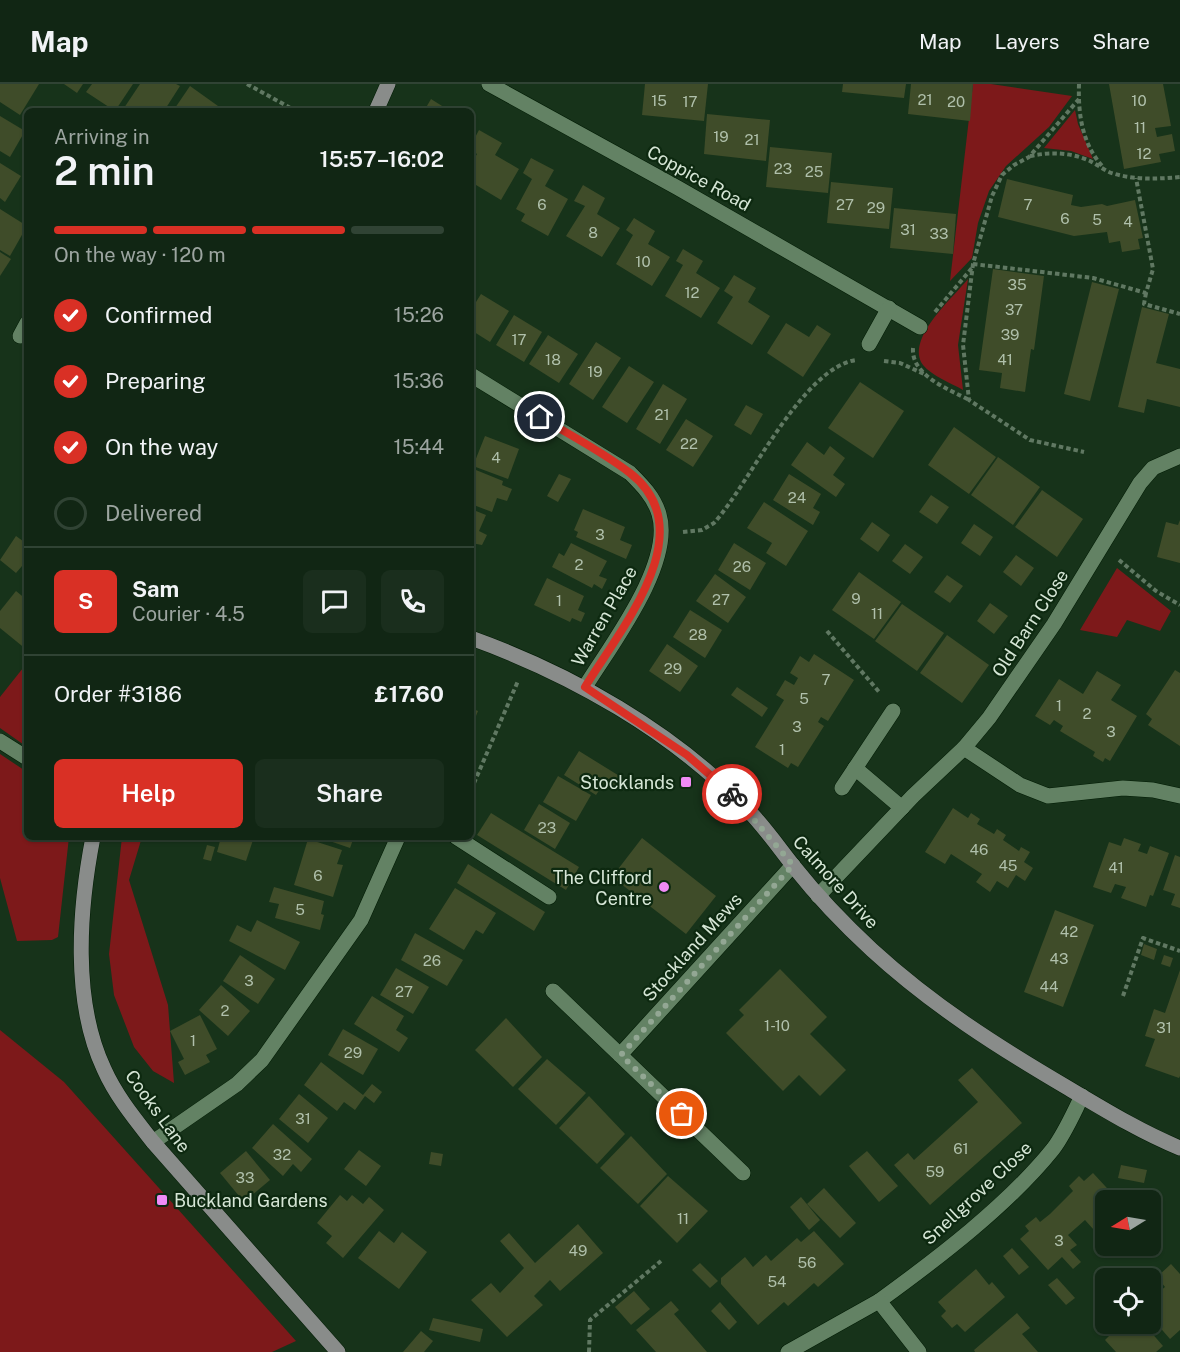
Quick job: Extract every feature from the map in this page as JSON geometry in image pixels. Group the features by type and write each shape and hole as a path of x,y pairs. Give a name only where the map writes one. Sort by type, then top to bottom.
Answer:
{"street":[{"path":"377,108 388,84"},
{"name":"Coppice Road","path":"489,84 678,188 920,327"},
{"path":"869,344 889,308"},
{"name":"Warren Place","path":"474,377 630,473 653,500 659,515 661,531 655,566 647,586 585,687"},
{"name":"Old Barn Close","path":"818,896 902,808 964,748 1027,665 1140,483 1153,468 1180,456"},
{"name":"Calmore Drive","path":"474,639 585,687 687,755 729,790 818,896 871,949 920,992 972,1030 1125,1122 1180,1148"},
{"path":"842,788 893,711"},
{"path":"0,741 24,756"},
{"path":"964,748 1020,785 1048,796 1123,788 1153,790 1180,796"},
{"path":"855,768 902,808"},
{"name":"Cooks Lane","path":"92,840 87,865 81,950 91,1028 104,1068 126,1107 153,1142 338,1352"},
{"path":"153,1142 237,1084 262,1060 361,920 397,840"},
{"path":"461,840 549,897"},
{"name":"Stockland Mews","path":"621,1055 793,865"},
{"path":"553,991 744,1173"},
{"name":"Snellgrove Close","path":"788,1352 879,1301 948,1248 1006,1197 1052,1150 1082,1096"},
{"path":"879,1301 919,1352"}],"path":[{"path":"247,84 291,108"},
{"path":"1079,84 1079,117 1087,141 1096,160 1112,174"},
{"path":"1029,157 1079,99"},
{"path":"1084,452 1030,440 969,400 963,345 973,266 982,226 1002,175 1029,157 1049,153 1069,154 1087,160 1112,174 1156,180 1180,177"},
{"path":"1136,178 1153,269 1144,304 1180,314"},
{"path":"973,266 1093,278 1146,293"},
{"path":"661,531 687,533 702,530 714,523 785,420 806,395 840,363 862,360"},
{"path":"880,360 900,363 924,374"},
{"path":"1102,546 1156,591 1180,605"},
{"path":"827,631 893,711"},
{"path":"474,783 527,661"},
{"path":"1123,996 1143,938 1180,951"},
{"path":"589,1352 590,1320 661,1261"}],"shaded area":[{"path":"973,84 991,84 1072,96 1049,127 1006,166 989,191 978,223 972,258 950,281"},
{"path":"1075,110 1078,124 1093,159 1071,151 1044,148"},
{"path":"968,279 958,345 963,390 927,369 919,355 920,343 925,332 942,308"},
{"path":"1117,568 1171,611 1160,631 1127,620 1117,637 1080,630"},
{"path":"24,667 24,745 0,728 0,697"},
{"path":"0,754 24,770 24,840 69,840 58,937 52,940 17,941 0,878"},
{"path":"122,840 141,840 129,880 168,1005 174,1083 153,1071 134,1047 114,995 109,954"},
{"path":"0,1030 64,1082 296,1341 272,1352 0,1352"}],"building":[{"path":"0,84 39,84 20,115 0,102"},
{"path":"64,84 83,84 77,93"},
{"path":"92,84 133,84 117,108 110,108 86,92"},
{"path":"140,84 180,86 166,108 124,108"},
{"path":"645,84 708,84 704,121 642,115"},
{"path":"843,84 906,84 904,98 842,92"},
{"path":"911,84 973,84 970,121 908,114"},
{"path":"1109,84 1163,84 1171,126 1155,128 1157,137 1172,134 1175,151 1159,154 1161,162 1124,169"},
{"path":"190,86 218,106 216,108 175,108"},
{"path":"431,99 445,108 426,108"},
{"path":"707,114 770,120 766,161 704,154"},
{"path":"0,116 24,130 24,133 10,157 0,151"},
{"path":"479,130 502,143 495,155 519,169 501,200 474,184 474,159 477,154 474,152 474,139"},
{"path":"770,147 832,153 828,193 766,187"},
{"path":"531,158 554,170 545,186 568,199 548,236 521,221 525,214 516,209 532,179 523,173"},
{"path":"0,163 21,176 5,202 0,198"},
{"path":"1007,179 1073,195 1071,205 1081,207 1102,204 1107,206 1135,200 1143,238 1138,239 1140,249 1122,252 1120,241 1109,243 1107,232 1074,236 998,217"},
{"path":"831,182 893,188 889,229 827,223"},
{"path":"583,185 605,198 597,214 620,228 602,257 566,236 585,206 574,201"},
{"path":"894,208 956,214 953,254 890,248"},
{"path":"0,209 24,224 24,231 10,256 0,250"},
{"path":"634,218 655,231 648,244 670,257 652,286 616,264 633,235 626,230"},
{"path":"683,249 703,261 696,273 720,288 701,318 665,296 683,265 676,261"},
{"path":"0,252 11,259 0,276"},
{"path":"993,269 1044,276 1034,350 1031,349 1025,392 1000,388 1002,373 979,370"},
{"path":"734,275 756,288 748,302 770,316 752,345 717,323 733,297 724,291"},
{"path":"1092,282 1119,289 1090,401 1064,394"},
{"path":"481,294 509,311 490,342 474,332 474,305"},
{"path":"1142,307 1169,314 1156,363 1180,369 1180,407 1147,399 1144,413 1118,407"},
{"path":"514,315 542,332 524,362 496,345"},
{"path":"786,323 809,337 817,325 831,334 803,377 767,353"},
{"path":"548,335 578,354 559,383 529,364"},
{"path":"596,342 621,358 593,400 569,384"},
{"path":"629,366 654,382 627,423 602,407"},
{"path":"860,382 904,411 873,458 828,428"},
{"path":"663,384 687,399 660,444 636,429"},
{"path":"746,405 763,414 751,435 734,425"},
{"path":"686,419 713,436 693,467 666,450"},
{"path":"954,427 996,457 969,494 928,465"},
{"path":"485,436 519,449 508,479 474,466"},
{"path":"807,442 824,455 830,446 845,458 833,475 845,484 836,497 791,465"},
{"path":"998,457 1040,487 1013,525 971,495"},
{"path":"474,469 503,481 502,485 512,489 507,501 497,498 492,512 474,505"},
{"path":"559,474 571,479 558,502 547,496"},
{"path":"789,474 821,494 813,508 820,512 813,525 773,500"},
{"path":"1042,490 1083,519 1057,557 1015,527"},
{"path":"931,495 949,507 937,524 919,512"},
{"path":"764,502 808,531 786,566 766,553 772,543 747,528"},
{"path":"583,509 625,527 620,540 632,545 626,559 576,537 578,532 574,530"},
{"path":"474,510 486,515 479,531 487,535 482,545 474,544"},
{"path":"1180,520 1180,563 1157,557 1166,522 1178,525"},
{"path":"872,522 890,535 878,552 860,539"},
{"path":"974,524 993,537 980,556 961,543"},
{"path":"16,536 24,542 24,568 22,566 16,573 0,560"},
{"path":"571,543 607,561 599,576 607,579 602,589 594,584 592,588 552,567 559,553 564,556"},
{"path":"734,543 766,563 750,590 718,570"},
{"path":"905,544 923,557 910,574 892,561"},
{"path":"1016,555 1034,568 1021,586 1003,572"},
{"path":"859,572 901,602 874,639 832,610"},
{"path":"715,574 746,597 728,623 696,601"},
{"path":"947,575 963,586 950,603 934,592"},
{"path":"547,578 584,596 578,610 585,613 581,622 572,618 570,622 534,605"},
{"path":"16,591 24,598 24,648 0,628 0,611"},
{"path":"990,603 1008,616 994,634 977,621"},
{"path":"902,604 944,633 917,671 875,641"},
{"path":"690,610 722,630 705,658 673,637"},
{"path":"947,635 989,665 962,703 920,673"},
{"path":"667,644 698,666 680,692 649,671"},
{"path":"814,654 854,680 828,721 821,717 818,722 824,726 798,767 791,763 788,768 755,747 784,700 776,695 785,680 794,685 798,678 790,673 800,656 809,662"},
{"path":"1175,670 1180,673 1180,746 1148,725 1152,719 1146,714"},
{"path":"1097,671 1121,685 1111,700 1137,716 1110,761 1105,758 1103,762 1093,756 1095,752 1060,731 1063,726 1054,720 1050,725 1035,716 1059,679 1083,694"},
{"path":"737,687 768,708 762,717 731,695"},
{"path":"474,709 478,711 474,721"},
{"path":"579,751 621,777 613,789 604,783 596,795 564,775"},
{"path":"558,776 591,795 576,821 543,802"},
{"path":"539,804 570,823 555,849 524,830"},
{"path":"953,808 968,818 971,813 980,819 977,824 994,834 997,829 1006,835 1003,840 1019,851 1021,847 1030,852 1024,862 1033,868 1025,881 1016,875 1008,888 997,881 990,892 976,882 982,874 951,854 945,864 925,852"},
{"path":"491,813 579,867 566,890 477,835"},
{"name":"The Clifford Centre","path":"642,838 716,896 686,934 612,877"},
{"path":"1124,838 1141,844 1138,851 1147,854 1150,846 1169,853 1153,896 1150,895 1146,907 1121,898 1126,887 1115,884 1111,893 1093,887 1109,842 1121,846"},
{"path":"220,840 253,840 246,861 217,852"},
{"path":"308,840 342,850 337,864 343,865 333,897 294,885"},
{"path":"327,840 353,840 350,848"},
{"path":"207,845 215,847 211,861 203,859"},
{"path":"1175,855 1180,857 1180,908 1171,905 1175,894 1163,890"},
{"path":"468,864 545,912 534,931 457,883"},
{"path":"274,887 324,901 321,914 324,915 320,930 275,918 279,904 269,902"},
{"path":"455,888 496,913 483,934 476,930 464,950 429,929"},
{"path":"1055,910 1094,925 1063,1007 1024,992"},
{"path":"257,920 300,942 285,970 229,941 237,925 251,932"},
{"path":"415,933 463,960 447,986 401,960"},
{"path":"1144,944 1157,949 1154,960 1141,955"},
{"path":"240,955 275,979 258,1004 223,981"},
{"path":"1164,955 1173,958 1170,967 1161,964"},
{"path":"396,968 429,987 413,1014 380,995"},
{"path":"780,969 827,1017 810,1034 846,1070 820,1096 799,1075 783,1091 726,1033 744,1015 739,1010"},
{"path":"1180,970 1179,1078 1145,1066 1155,1039 1145,1036 1154,1009 1165,1013"},
{"path":"221,985 250,1011 228,1036 199,1010"},
{"path":"372,996 404,1016 396,1030 408,1038 399,1052 354,1024"},
{"path":"200,1015 217,1049 206,1055 210,1062 185,1075 178,1062 184,1059 170,1031"},
{"path":"506,1018 542,1057 513,1087 475,1050"},
{"path":"343,1029 378,1049 363,1075 328,1055"},
{"path":"547,1059 586,1093 556,1125 518,1089"},
{"path":"321,1062 363,1095 372,1084 382,1092 374,1103 365,1096 355,1110 344,1102 337,1111 304,1085"},
{"path":"972,1068 1022,1123 930,1205 894,1165 908,1153 914,1160 978,1102 958,1080"},
{"path":"299,1094 328,1118 308,1143 279,1119"},
{"path":"589,1096 625,1134 597,1164 559,1128"},
{"path":"273,1124 312,1159 301,1172 293,1164 283,1176 252,1148"},
{"path":"631,1136 667,1174 638,1204 600,1168"},
{"path":"359,1150 381,1166 366,1186 344,1169"},
{"path":"246,1151 270,1180 244,1202 220,1173"},
{"path":"867,1151 898,1186 879,1202 849,1166"},
{"path":"431,1152 443,1154 441,1166 429,1164"},
{"path":"1121,1165 1147,1170 1144,1183 1118,1178"},
{"path":"1093,1173 1109,1190 1095,1190 1095,1231 1085,1220 1068,1235 1077,1245 1070,1250 1081,1262 1073,1269 1062,1257 1048,1270 1020,1239 1029,1231 1025,1226 1036,1217 1040,1222 1050,1214 1073,1191 1069,1186 1079,1176 1084,1181"},
{"path":"668,1176 708,1211 677,1243 640,1206"},
{"path":"824,1188 856,1223 840,1238 807,1204"},
{"path":"340,1195 347,1201 352,1195 363,1204 369,1197 384,1210 343,1258 326,1243 332,1236 317,1223"},
{"path":"801,1197 820,1220 809,1230 790,1207"},
{"path":"578,1224 603,1253 560,1291 550,1280 534,1296 543,1305 507,1337 471,1300 491,1283 500,1293 524,1268 500,1241 509,1233 535,1263"},
{"path":"379,1231 394,1243 402,1232 427,1252 399,1289 358,1258"},
{"path":"814,1231 844,1264 818,1287 814,1283 788,1306 784,1302 758,1325 721,1284 721,1278 745,1257 753,1267 766,1255 771,1261 797,1238 801,1242"},
{"path":"1012,1248 1029,1267 1019,1275 1003,1256"},
{"path":"700,1263 718,1281 710,1288 692,1270"},
{"path":"1171,1264 1180,1274 1180,1330 1170,1339 1161,1329 1161,1290 1165,1287 1161,1282 1161,1273"},
{"path":"976,1269 989,1285 992,1282 1005,1297 965,1332 957,1324 952,1328 941,1316 946,1311 938,1302"},
{"path":"1057,1278 1075,1298 1066,1305 1048,1285"},
{"path":"634,1291 650,1309 631,1325 615,1307"},
{"path":"671,1301 679,1310 674,1314 707,1352 656,1352 636,1330"},
{"path":"720,1302 737,1322 729,1330 711,1311"},
{"path":"1017,1313 1030,1328 1022,1334 1038,1352 975,1352 974,1350"},
{"path":"433,1318 483,1329 480,1342 429,1330"},
{"path":"421,1331 433,1341 424,1352 403,1352"},
{"path":"1111,1334 1153,1334 1163,1346 1156,1352 1116,1352 1105,1340"}],"way so far":[{"path":"682,1114 621,1055 793,865 749,810 732,794"}],"place":[{"name":"Stocklands","path":"686,782"},
{"name":"The Clifford Centre","path":"664,887"},
{"name":"Buckland Gardens","path":"162,1200"}],"route":[{"path":"540,417 630,473 653,500 659,515 661,531 659,549 647,586 585,687 687,755 732,794"}]}
